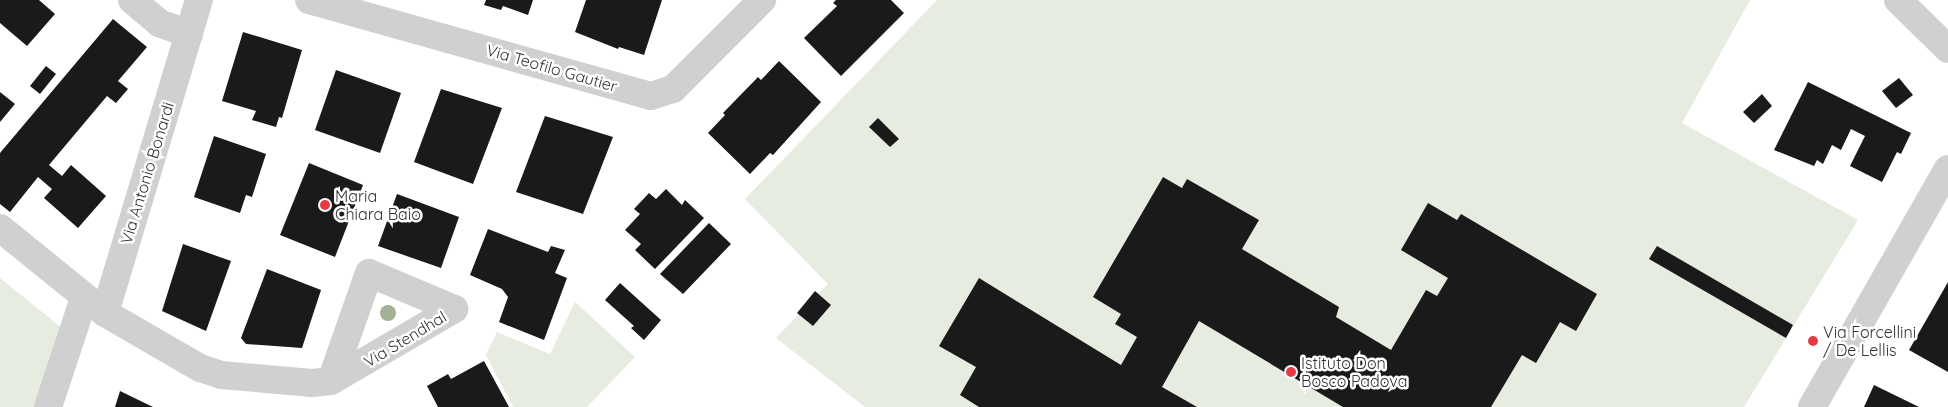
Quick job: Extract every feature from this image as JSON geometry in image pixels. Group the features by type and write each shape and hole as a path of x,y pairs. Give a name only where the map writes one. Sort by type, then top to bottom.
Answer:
{"street":[{"path":"132,0 160,23 189,34"},
{"name":"Via Antonio Bonardi","path":"48,407 95,306 199,0"},
{"name":"Via Teofilo Gautier","path":"309,0 651,96 673,89 762,0"},
{"path":"1898,0 1948,49"},
{"path":"1812,407 1948,169"},
{"path":"0,228 95,306"},
{"name":"Via Stendhal","path":"95,306 200,368 222,375 312,383 331,381 350,373 454,309 369,273 331,381"}],"shaded area":[{"path":"937,0 1750,0 1682,123 1858,220 1744,407 865,407 776,338 828,284 745,199"},
{"path":"0,278 63,329 41,407 0,407"},
{"path":"575,302 635,357 587,407 513,407 486,355 497,332 550,354"}],"building":[{"path":"0,0 39,0 55,14 27,46 0,23"},
{"path":"486,0 533,0 528,15 503,6 501,10 484,5"},
{"path":"586,0 662,0 644,55 619,47 618,49 575,32"},
{"path":"836,0 891,0 904,13 841,76 804,38 837,6 833,3"},
{"path":"113,19 147,47 118,81 128,89 116,103 107,96 49,165 62,176 71,165 106,196 78,228 44,198 52,189 38,177 10,212 0,204 0,153"},
{"path":"243,32 302,50 282,118 279,117 276,127 252,120 256,111 222,101"},
{"path":"779,61 821,102 773,155 770,153 750,174 708,133 725,115 723,113 758,77 761,80"},
{"path":"46,66 56,74 40,94 30,86"},
{"path":"336,70 401,93 380,153 315,130"},
{"path":"1899,78 1913,95 1896,108 1882,91"},
{"path":"1808,82 1911,133 1901,154 1897,152 1882,182 1850,166 1865,136 1851,129 1841,150 1832,145 1823,164 1817,160 1814,166 1774,150"},
{"path":"441,89 502,108 473,184 414,162"},
{"path":"0,92 15,104 0,122"},
{"path":"1762,94 1772,106 1754,123 1743,112"},
{"path":"545,116 613,137 583,214 516,192"},
{"path":"878,118 899,139 890,147 869,127"},
{"path":"214,136 266,154 252,197 246,195 240,213 194,197"},
{"path":"309,163 363,185 335,257 280,235"},
{"path":"1163,177 1182,188 1187,179 1259,220 1242,249 1339,307 1336,317 1391,350 1426,290 1437,296 1448,278 1401,250 1428,203 1457,220 1461,214 1597,294 1576,331 1560,322 1536,363 1522,355 1491,407 1343,407 1199,321 1162,387 1197,407 979,407 960,395 976,367 939,346 979,278 1121,365 1137,337 1115,324 1121,314 1093,297"},
{"path":"666,189 682,205 685,200 704,218 655,269 635,250 641,244 625,230 640,214 634,209 649,193 656,199"},
{"path":"397,194 459,217 441,268 378,246"},
{"path":"709,223 731,244 683,294 660,274"},
{"path":"488,229 548,252 551,246 565,250 555,273 567,278 544,340 499,322 508,297 502,289 470,275"},
{"path":"183,244 231,261 206,331 162,311"},
{"path":"1657,246 1793,325 1786,338 1649,259"},
{"path":"267,269 321,290 302,348 246,344 241,338"},
{"path":"1948,282 1948,372 1909,350"},
{"path":"620,283 661,320 644,340 631,328 634,326 605,300"},
{"path":"815,291 831,305 813,326 797,313"},
{"path":"484,361 509,407 438,407 427,386 448,374 451,379"},
{"path":"1874,385 1919,407 1864,407"},
{"path":"120,391 153,407 115,407"}],"place":[{"name":"Maria Chiara Baio","path":"325,205"},
{"name":"Via Forcellini / De Lellis","path":"1813,341"},
{"name":"Istituto Don Bosco Padova","path":"1291,372"}]}
